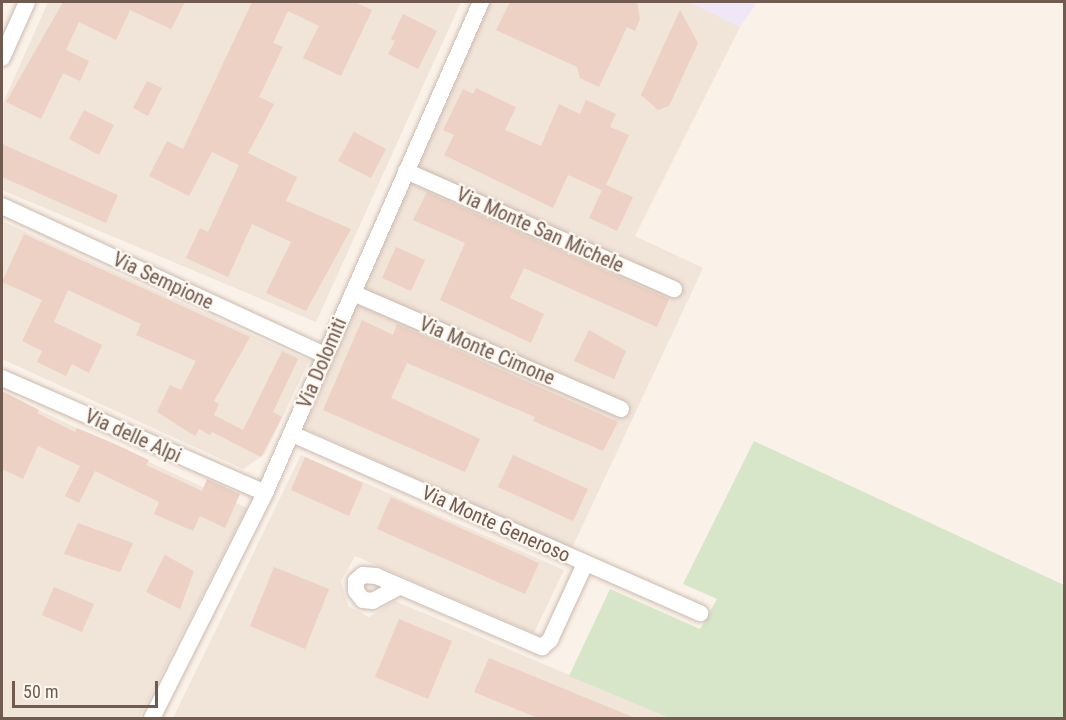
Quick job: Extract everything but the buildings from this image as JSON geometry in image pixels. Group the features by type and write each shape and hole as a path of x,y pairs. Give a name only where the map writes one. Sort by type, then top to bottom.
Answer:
{"street":[{"path":"2,58 27,2"},
{"name":"Via Dolomiti","path":"152,718 265,494 481,2"},
{"name":"Via Monte San Michele","path":"406,171 674,289"},
{"name":"Via Sempione","path":"2,206 325,355"},
{"name":"Via Monte Cimone","path":"353,293 621,409"},
{"name":"Via delle Alpi","path":"2,378 265,494"},
{"name":"Via Monte Generoso","path":"292,434 700,613"},
{"path":"397,588 542,647 550,640 585,564"}],"shaded area":[{"path":"48,2 461,2 316,322 2,190 2,105"},
{"path":"488,2 689,2 740,27 635,236 703,268 572,548 303,428"},
{"path":"689,2 757,2 740,27"},
{"path":"2,221 309,361 265,454 243,469 2,359"},
{"path":"2,393 247,508 139,718 2,718"},
{"path":"301,455 564,570 534,633 355,556 341,581 348,606 369,617 395,601 671,718 173,718"}],"green space":[{"path":"754,441 1064,585 1064,718 670,718 569,676 610,589 700,629 717,599 683,584"}]}
